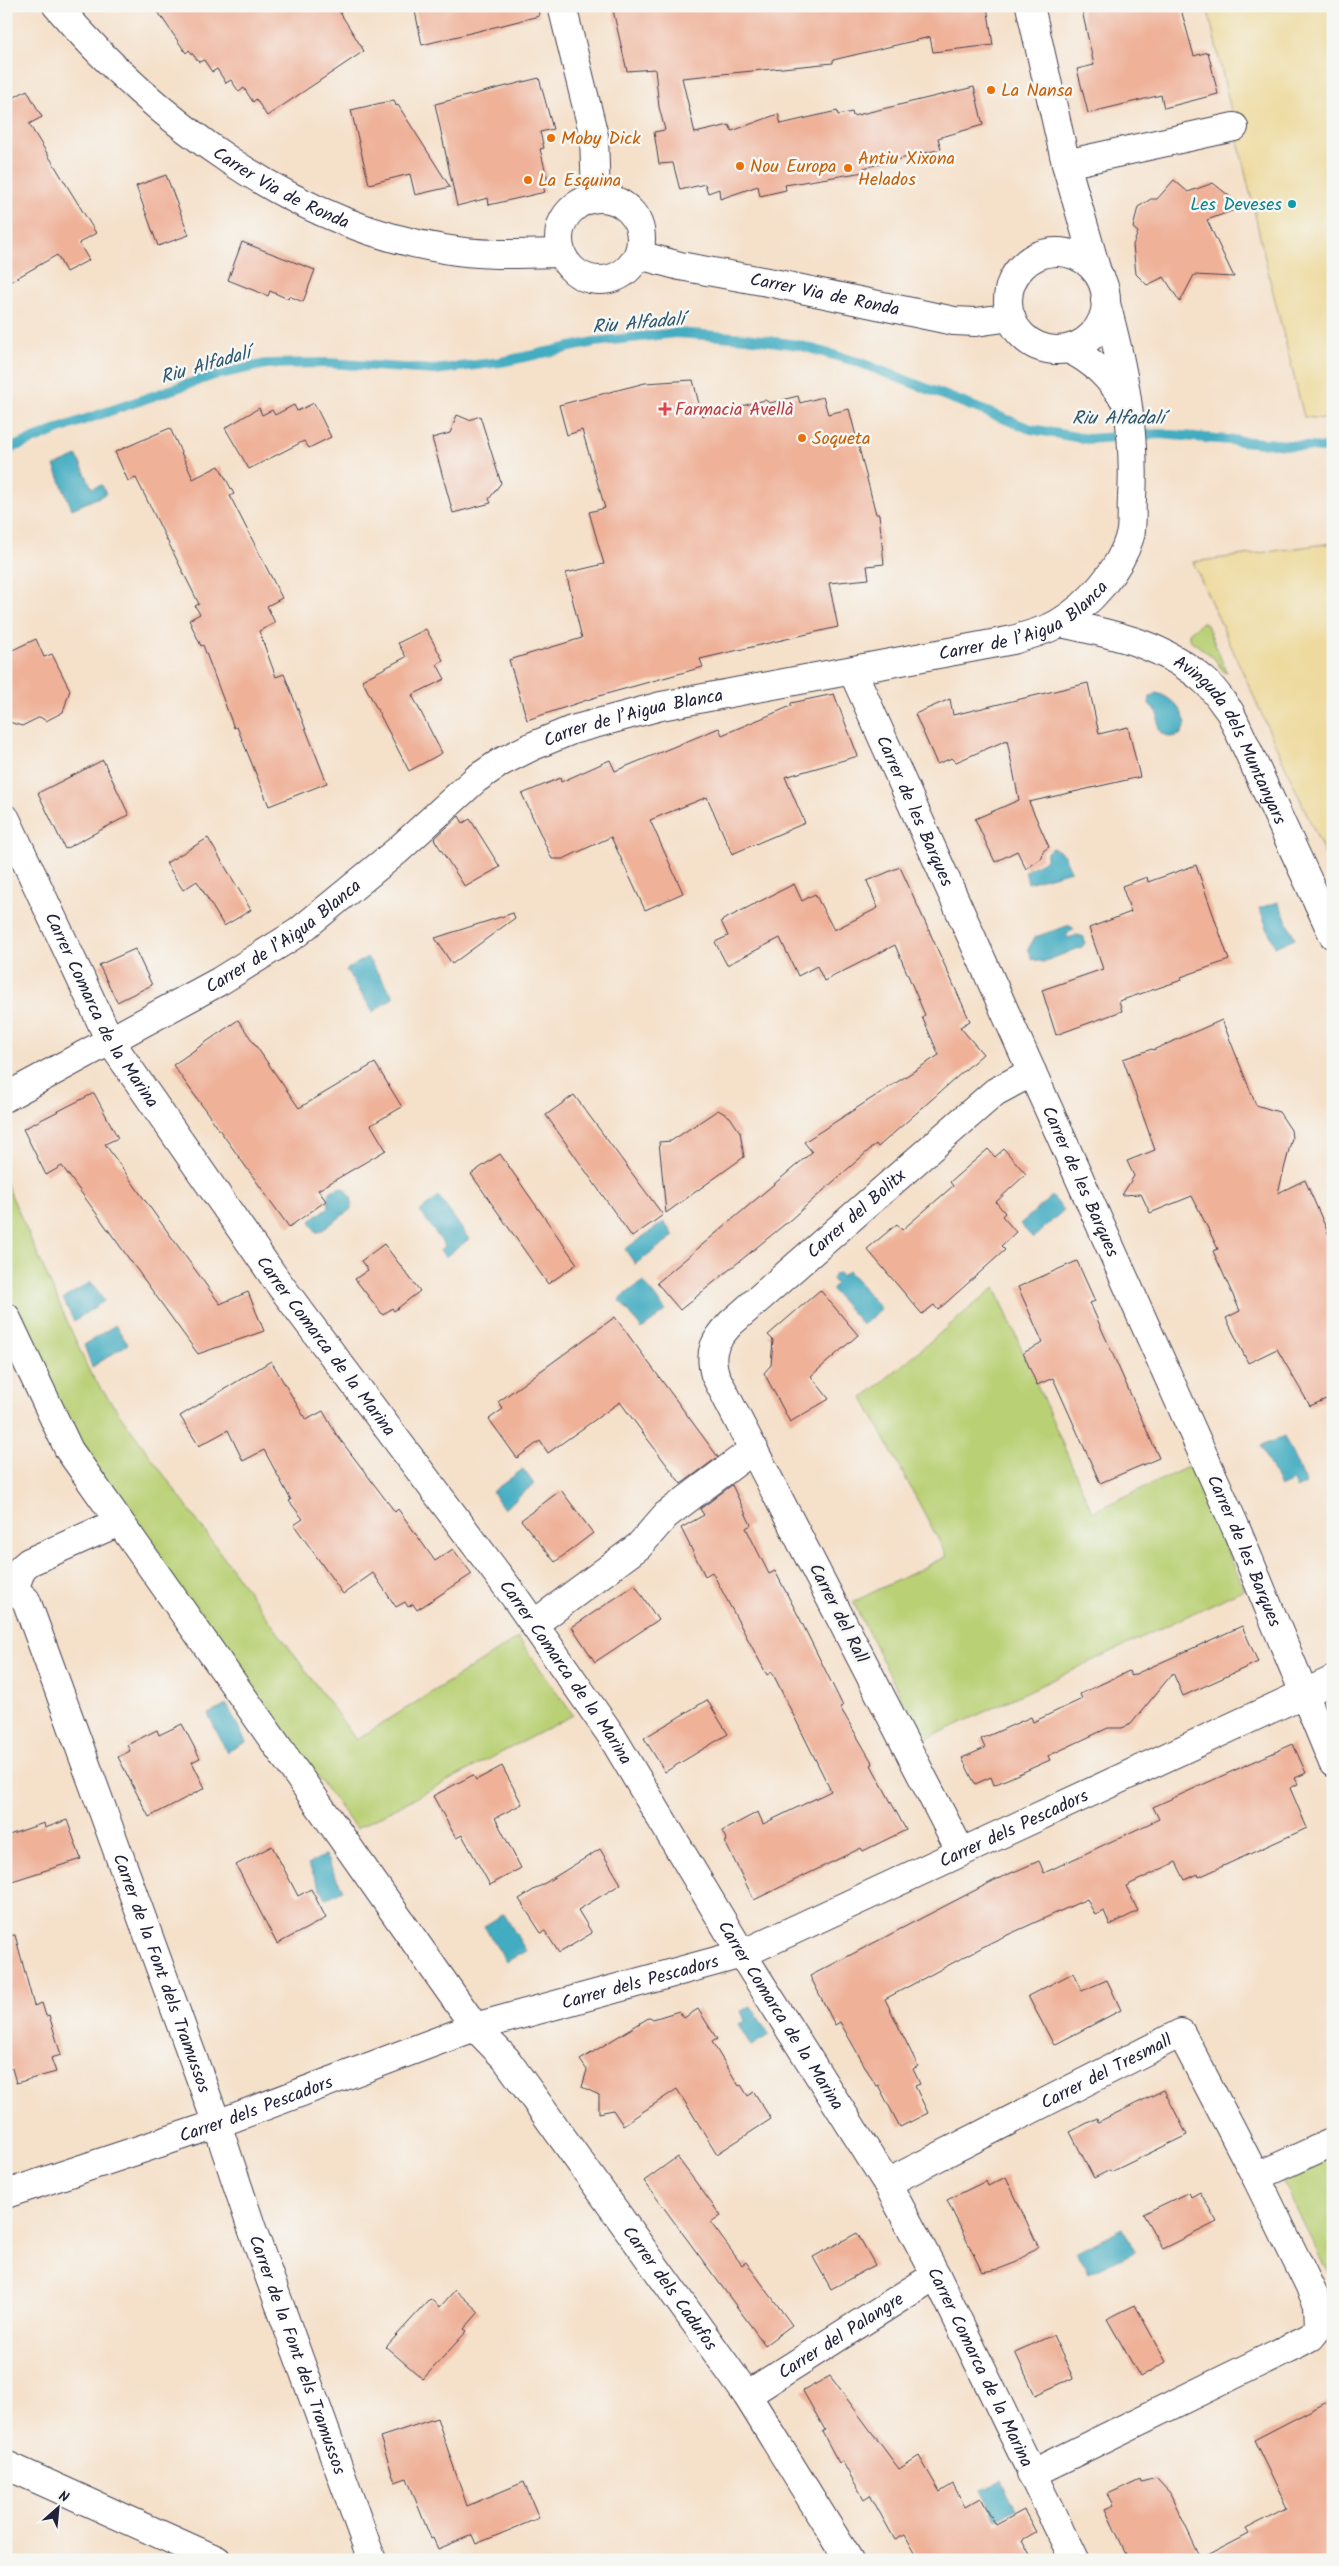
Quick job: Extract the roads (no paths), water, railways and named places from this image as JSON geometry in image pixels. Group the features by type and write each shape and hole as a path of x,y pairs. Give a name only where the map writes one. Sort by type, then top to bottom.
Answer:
{"street":[{"name":"Carrer Via de Ronda","path":"57,6 104,59 158,107 190,132 279,190 333,216 373,232 411,243 482,253 561,253"},
{"path":"562,6 594,136 596,197"},
{"path":"1030,6 1066,164 1105,300 1103,320 1094,333 1082,343 1068,349 1052,350 1037,346 1024,338 1014,326 1008,295 1012,280 1022,266 1035,256 1052,252 1068,254 1084,260 1096,272"},
{"path":"1066,164 1234,127"},
{"path":"596,197 623,204 634,215 640,227 642,241 639,255 629,268 616,278 594,280 574,271 561,253 559,241 560,228 568,212 584,201 596,197"},
{"name":"Carrer Via de Ronda","path":"639,255 680,266 773,283 954,321 976,322 1011,317"},
{"name":"Carrer de l’Aigua Blanca","path":"6,1097 220,981 298,932 391,856 476,779 501,762 533,746 572,730 661,706 853,672 1013,640 1060,623 1094,594 1109,577 1121,557 1130,534 1134,465 1129,406 1121,359 1105,300"},
{"path":"1068,349 1083,356 1105,373 1129,406"},
{"name":"Avinguda dels Muntanyars","path":"1060,623 1115,635 1149,645 1172,657 1207,683 1230,712 1333,935"},
{"name":"Carrer de les Barques","path":"853,672 1235,1526 1333,1763"},
{"name":"Carrer Comarca de la Marina","path":"6,819 110,1041 277,1281 534,1624 611,1735 645,1788 742,1954 887,2182 936,2275 1074,2560"},
{"name":"Carrer del Bolitx","path":"715,1375 712,1365 715,1340 731,1323 995,1092 1032,1072"},
{"name":"Carrer dels Cadufos","path":"6,1317 62,1439 475,2027 506,2059 746,2395 848,2560"},
{"name":"Carrer del Rall","path":"715,1375 961,1852"},
{"path":"534,1624 632,1551 666,1515 754,1449"},
{"path":"10,1589 22,1568 29,1562 119,1522"},
{"name":"Carrer de la Font dels Tramussos","path":"10,1589 26,1600 372,2560"},
{"name":"Carrer dels Pescadors","path":"7,2193 216,2124 475,2027 742,1954 1333,1680"},
{"name":"Carrer del Tresmall","path":"887,2182 1181,2033 1256,2177 1318,2304 1319,2326 1311,2337 1031,2474"},
{"path":"1256,2177 1333,2142"},
{"name":"Carrer del Palangre","path":"746,2395 936,2275"},
{"path":"6,2465 218,2560"}],"water":[{"path":"77,456 92,488 102,485 106,494 72,509 54,466"},
{"path":"1157,693 1172,701 1182,714 1186,724 1180,735 1171,737 1161,733 1158,725 1158,713 1149,704 1150,697"},
{"path":"1053,848 1063,853 1071,871 1028,883 1025,871 1046,860 1047,852"},
{"path":"1278,902 1295,938 1275,947 1259,908"},
{"path":"1070,925 1074,929 1067,934 1067,938 1078,935 1084,937 1085,943 1082,947 1043,962 1032,959 1028,949 1035,937"},
{"path":"367,957 394,997 373,1012 346,970"},
{"path":"341,1187 351,1197 352,1204 350,1210 320,1232 316,1232 310,1221 329,1207 328,1196 331,1191"},
{"path":"1052,1196 1064,1210 1033,1238 1020,1224"},
{"path":"439,1197 469,1239 445,1257 440,1250 445,1246 420,1211"},
{"path":"664,1222 674,1236 635,1264 625,1249"},
{"path":"848,1271 881,1309 863,1325 831,1289 836,1284 832,1279 835,1274 839,1273 842,1276"},
{"path":"643,1281 666,1311 642,1329 619,1299"},
{"path":"91,1282 104,1301 74,1321 63,1299"},
{"path":"115,1325 128,1344 92,1367 84,1345"},
{"path":"1284,1436 1306,1484 1296,1489 1293,1481 1280,1487 1261,1446"},
{"path":"523,1469 534,1484 504,1509 492,1492"},
{"path":"227,1705 246,1742 227,1752 208,1714"},
{"path":"325,1855 343,1890 326,1899 308,1864"},
{"path":"504,1914 526,1951 506,1962 484,1926"},
{"path":"751,2006 769,2035 751,2046 738,2024 745,2021 741,2011"},
{"path":"1123,2228 1135,2252 1088,2274 1077,2251"},
{"path":"1001,2480 1016,2510 996,2520 981,2489"}],"waterway":[{"name":"Riu Alfadalí","path":"6,450 75,423 214,375 266,364 327,363 434,370 501,362 594,342 676,333 746,338 798,345 858,362 1031,429 1087,439 1160,434 1333,449"}],"place":[{"name":"La Nansa","path":"991,90"},
{"name":"Moby Dick","path":"551,138"},
{"name":"Nou Europa","path":"740,166"},
{"name":"Antiu Xixona Helados","path":"848,168"},
{"name":"La Esquina","path":"528,180"},
{"name":"Les Deveses","path":"1292,204"},
{"name":"Farmacia Avellà","path":"665,409"},
{"name":"Soqueta","path":"802,438"}]}
